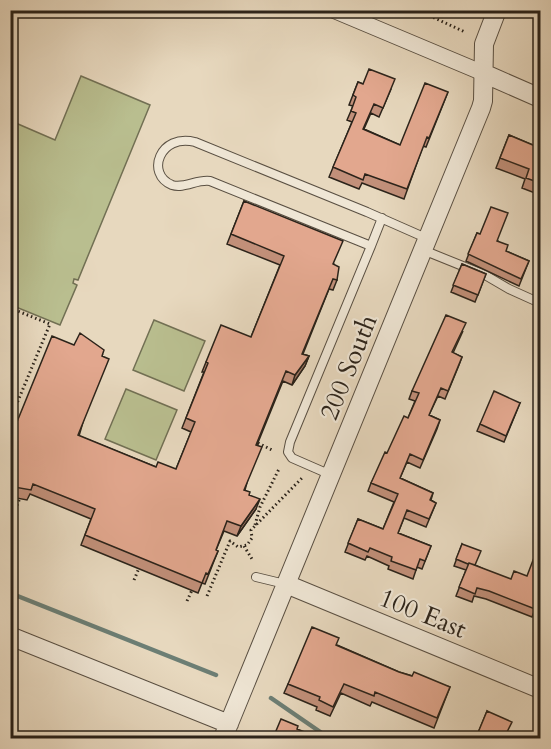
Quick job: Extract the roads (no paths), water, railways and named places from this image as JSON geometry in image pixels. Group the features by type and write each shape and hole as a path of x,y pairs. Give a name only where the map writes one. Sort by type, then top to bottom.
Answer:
{"street":[{"path":"333,10 540,98"},
{"name":"200 South","path":"226,731 482,108 484,44 497,10"},
{"name":"100 East","path":"286,584 540,689"},
{"path":"10,636 226,731"}],"lane":[{"path":"370,246 210,181 202,180 177,186 171,184 162,179 159,171 158,162 161,152 175,142 185,140 195,142 382,218 509,289 540,303"},
{"path":"331,475 292,458 288,453 290,442 382,218"},
{"path":"256,577 286,584"}],"waterway":[{"path":"10,593 216,675"},
{"path":"271,698 329,738"}]}
